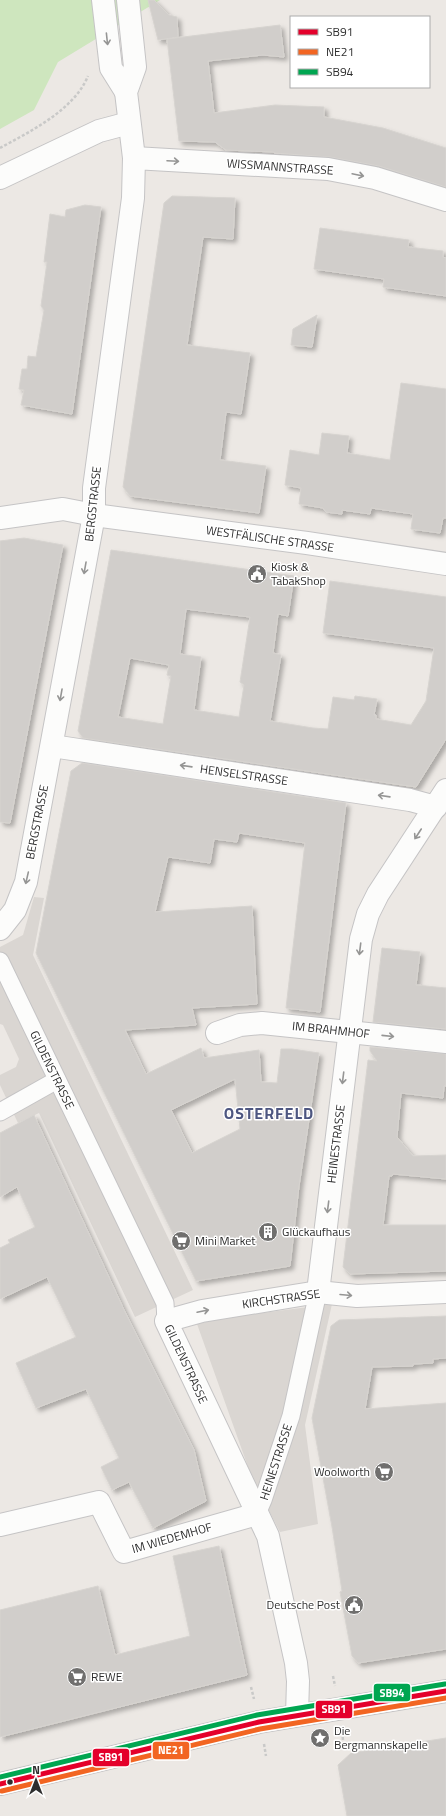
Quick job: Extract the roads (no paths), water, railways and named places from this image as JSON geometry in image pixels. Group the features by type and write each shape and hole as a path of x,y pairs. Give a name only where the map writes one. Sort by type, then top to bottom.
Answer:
{"street":[{"name":"BERGSTRASSE","path":"103,0 111,68 126,92"},
{"name":"BERGSTRASSE","path":"0,929 15,910 26,882 94,515 94,488 133,198 134,158 126,92 135,67 128,0"},
{"path":"0,178 99,131 129,123"},
{"name":"WISSMANNSTRASSE","path":"134,158 328,169 375,178 446,200"},
{"name":"WESTFÄLISCHE STRASSE","path":"0,518 63,509 94,515 300,542 446,564"},
{"name":"HENSELSTRASSE","path":"52,746 410,800 441,798"},
{"name":"HEINESTRASSE","path":"257,1514 291,1416 318,1292 361,939 368,914 378,894 441,798"},
{"name":"GILDENSTRASSE","path":"0,961 165,1304 166,1321 268,1536 293,1649 298,1681 296,1715"},
{"name":"IM BRAHMHOF","path":"217,1033 240,1025 262,1023 446,1042"},
{"path":"0,1112 57,1080"},
{"name":"KIRCHSTRASSE","path":"166,1321 202,1311 318,1292 357,1296 446,1292"},
{"name":"IM WIEDEMHOF","path":"0,1524 99,1502 124,1552 257,1514"},
{"path":"0,1784 259,1722 446,1691"}],"place":[{"name":"Kiosk & TabakShop","path":"257,574"},
{"name":"Glückaufhaus","path":"268,1232"},
{"name":"Mini Market","path":"181,1241"},
{"name":"Woolworth","path":"384,1472"},
{"name":"Deutsche Post","path":"354,1605"},
{"name":"REWE","path":"77,1677"},
{"name":"Die Bergmannskapelle","path":"320,1738"}],"district":[{"name":"OSTERFELD","path":"269,1113"}]}
